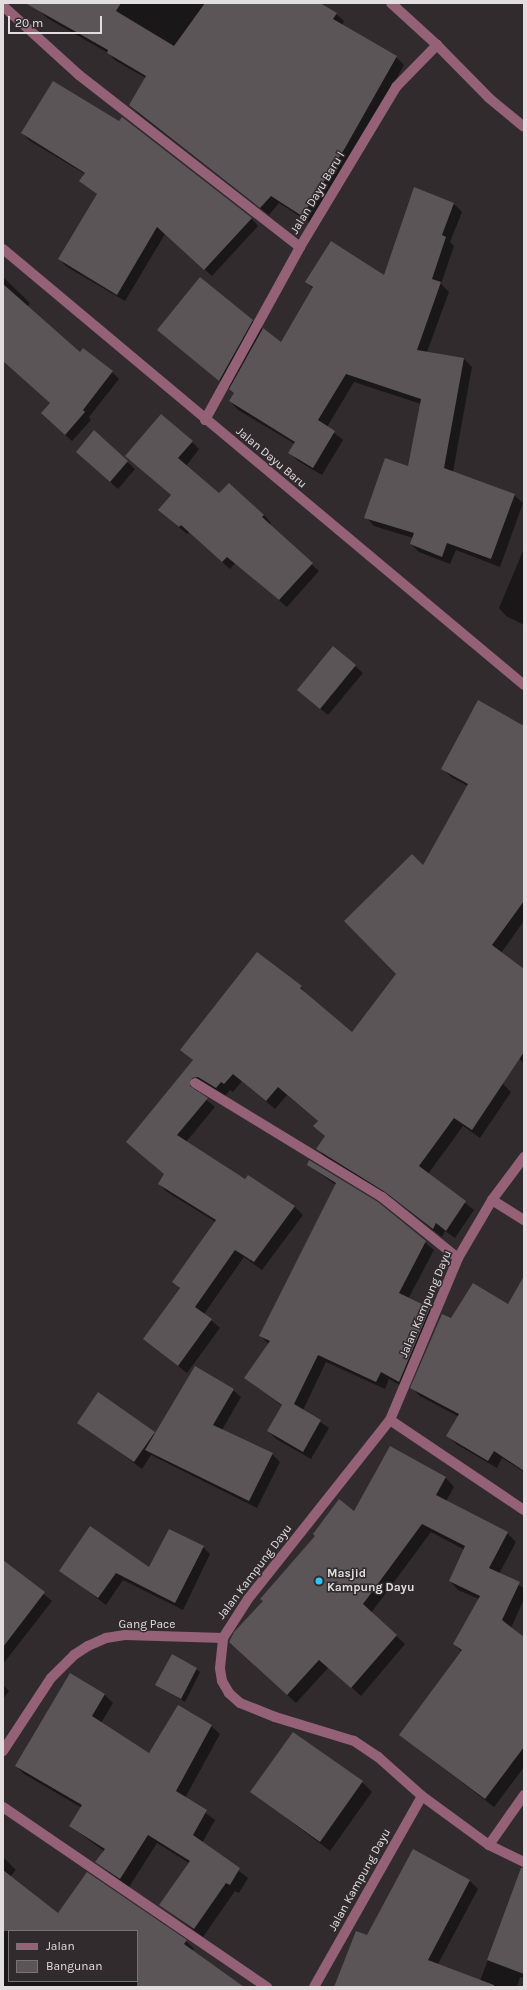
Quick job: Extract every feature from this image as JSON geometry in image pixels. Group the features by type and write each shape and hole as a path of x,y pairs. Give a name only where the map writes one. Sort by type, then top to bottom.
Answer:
{"street":[{"path":"390,3 437,45 489,98 524,127"},
{"path":"3,6 79,75 300,247"},
{"name":"Jalan Dayu Baru I","path":"205,420 300,247 396,87 437,45"},
{"name":"Jalan Dayu Baru","path":"3,249 205,420 524,685"},
{"path":"195,1083 382,1197 458,1258"},
{"name":"Jalan Kampung Dayu","path":"314,1987 422,1796 378,1757 354,1741 275,1717 240,1703 229,1693 222,1681 220,1668 223,1638 248,1599 390,1420 458,1258 492,1200 524,1156"},
{"path":"492,1200 524,1220"},
{"path":"390,1420 524,1510"},
{"name":"Gang Pace","path":"3,1751 51,1678 74,1655 88,1646 106,1638 125,1636 223,1638"},
{"path":"489,1845 524,1795"},
{"path":"422,1796 489,1845 524,1862"},
{"path":"3,1807 267,1987"}],"building":[{"path":"25,3 121,3 116,11 174,46 205,3 320,3 337,13 333,19 397,56 345,148 302,216 271,196 260,208 129,105 146,76 107,53 108,50"},
{"path":"53,81 119,121 122,117 252,218 204,270 157,227 117,295 58,259 97,194 79,181 85,173 21,133"},
{"path":"414,187 454,203 442,235 446,237 432,279 441,282 417,350 464,358 444,468 515,494 491,559 447,543 442,557 410,544 414,533 364,518 385,458 408,466 421,399 346,374 318,420 335,431 313,468 288,453 295,442 229,401 234,393 229,389 263,328 281,342 313,287 305,282 331,241 384,275"},
{"path":"200,277 253,320 219,381 157,330"},
{"path":"3,284 80,352 83,348 113,371 83,410 85,412 65,435 41,413 50,403 3,361"},
{"path":"161,414 193,441 178,458 219,493 229,483 264,515 262,517 313,563 279,600 227,557 222,562 181,525 179,527 158,510 171,495 125,456"},
{"path":"94,430 128,461 110,482 76,452"},
{"path":"333,646 356,665 320,709 297,690"},
{"path":"478,700 524,726 524,901 492,945 524,969 524,1052 472,1130 454,1118 419,1166 466,1201 446,1231 436,1223 433,1229 385,1192 316,1149 325,1136 313,1126 318,1121 278,1087 266,1101 233,1074 224,1084 221,1082 216,1088 198,1077 192,1078 190,1086 208,1098 177,1135 245,1179 248,1175 295,1206 254,1262 235,1250 195,1307 212,1319 178,1366 143,1339 180,1288 172,1282 216,1220 158,1184 164,1174 126,1142 193,1060 180,1050 257,952 302,986 300,988 352,1032 396,974 344,921 412,854 423,865 468,784 441,769"},
{"path":"309,1160 378,1202 426,1241 399,1293 430,1308 399,1382 381,1372 376,1382 318,1355 294,1404 321,1420 303,1452 267,1431 282,1405 244,1378 270,1341 259,1336 336,1183 307,1165"},
{"path":"524,1276 524,1471 494,1451 488,1461 446,1436 459,1414 410,1388 442,1314 451,1318 473,1283 508,1304"},
{"path":"195,1366 234,1389 213,1425 273,1453 249,1501 145,1450"},
{"path":"98,1392 155,1432 134,1462 77,1423"},
{"path":"390,1446 446,1477 436,1495 508,1532 489,1568 520,1582 502,1620 524,1637 524,1747 485,1799 399,1735 462,1650 453,1644 480,1596 449,1581 465,1546 422,1524 363,1604 397,1635 351,1688 319,1660 287,1695 229,1642 234,1632 263,1601 260,1599 315,1536 313,1534 339,1499 354,1511"},
{"path":"90,1526 149,1567 169,1529 204,1546 175,1603 116,1573 98,1598 59,1571"},
{"path":"3,1560 45,1592 3,1647"},
{"path":"172,1654 197,1668 181,1699 155,1685"},
{"path":"70,1673 105,1694 92,1716 149,1753 178,1705 212,1725 176,1791 207,1810 193,1835 240,1868 230,1885 226,1883 194,1929 159,1905 190,1861 148,1835 120,1879 95,1862 105,1849 69,1826 82,1805 15,1766"},
{"path":"293,1732 363,1781 320,1842 250,1792"},
{"path":"413,1849 470,1880 428,1960 494,1985 494,1987 334,1987 356,1931 367,1935"},
{"path":"521,1868 524,1868 524,1974 487,1960"},
{"path":"3,1870 58,1913 87,1872 187,1940 184,1944 244,1987 137,1987 138,1930 3,1931"}],"place":[{"name":"Masjid Kampung Dayu","path":"319,1581"}]}
